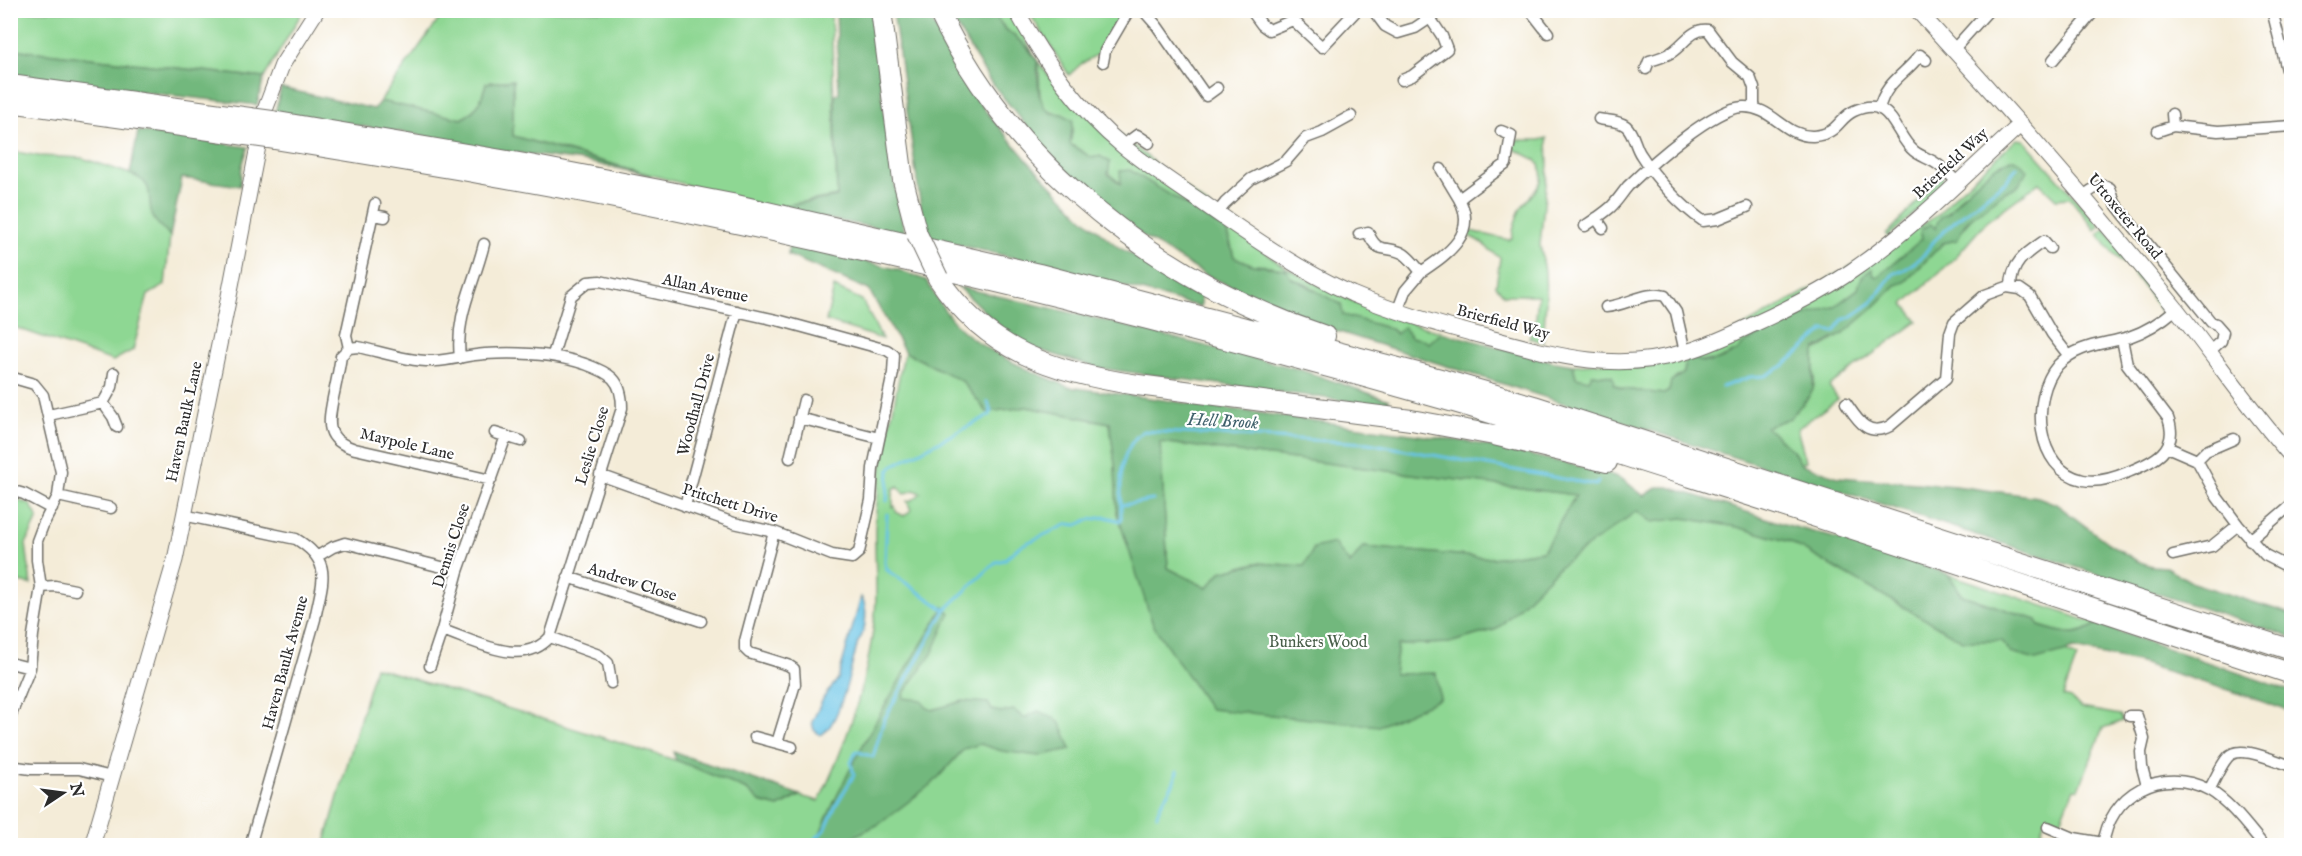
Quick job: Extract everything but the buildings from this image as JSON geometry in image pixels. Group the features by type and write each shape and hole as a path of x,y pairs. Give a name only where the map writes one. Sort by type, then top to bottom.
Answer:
{"highway":[{"path":"882,10 903,180 917,234 938,278 967,315 995,338 1026,357 1071,373 1138,385 1412,420 1494,435 1623,466 1693,478"},
{"path":"938,10 972,70 1022,138 1078,195 1133,239 1191,277 1254,308 1444,380"},
{"path":"10,85 248,126"},
{"path":"10,102 248,126 525,164 732,204 1039,274 1444,380 1797,489 2292,650"},
{"path":"270,129 692,213 1025,288 1308,361 1456,402 1917,548 2292,674"}],"street":[{"name":"Haven Baulk Lane","path":"92,846 162,609 229,296 265,110 282,65 317,10"},
{"name":"Brierfield Way","path":"1016,10 1060,81 1122,146 1217,213 1305,270 1351,293 1397,312 1540,352 1580,360 1627,362 1685,352 1760,321 1825,288 1890,242 2021,124"},
{"path":"1103,62 1105,51 1129,10"},
{"path":"1143,10 1206,96 1216,88"},
{"path":"1251,10 1262,25 1269,30 1291,15 1322,47 1357,10"},
{"path":"1373,10 1385,26 1398,33 1415,28 1427,14 1442,36 1447,49 1412,76 1402,80"},
{"path":"1530,10 1541,29"},
{"name":"Uttoxeter Road","path":"1917,10 2083,196 2176,309 2267,429 2292,457"},
{"path":"1954,49 1989,10"},
{"path":"2054,60 2096,10"},
{"path":"2272,10 2292,99"},
{"path":"1646,69 1649,61 1673,51 1695,31 1708,30 1732,62 1750,77 1754,88 1754,108"},
{"path":"1879,109 1885,90 1892,82 1914,64 1920,55 1926,60"},
{"path":"1585,226 1619,198 1649,166 1721,113 1740,107 1754,108 1769,114 1790,130 1805,136 1822,135 1836,128 1847,116 1857,110 1870,107 1879,109 1892,118 1912,150 1945,169 1958,183"},
{"path":"2172,114 2173,126"},
{"path":"1217,213 1251,180 1286,161 1306,138 1351,116"},
{"path":"1599,119 1626,126 1641,156 1649,166 1671,191 1703,220 1718,219 1746,206"},
{"path":"2158,131 2173,126 2218,131 2292,126"},
{"path":"1459,199 1506,164 1511,135 1501,131"},
{"path":"1122,146 1137,135 1149,143"},
{"path":"1397,312 1405,291 1421,272 1452,249 1460,238 1465,214 1441,169"},
{"path":"2083,196 2098,186 2103,185 2110,188 2115,203 2125,216 2211,322 2220,327 2223,332 2221,341 2209,352"},
{"name":"Maypole Lane","path":"385,217 374,209 346,335 348,348 341,356 328,421 336,440 343,446 490,480"},
{"path":"1596,218 1604,228"},
{"path":"1359,234 1368,232 1372,243 1377,247 1404,254 1421,272"},
{"path":"2011,287 2013,268 2020,259 2044,241 2050,248"},
{"path":"460,358 458,337 460,320 476,254 484,244"},
{"name":"Allan Avenue","path":"553,355 571,296 588,282 600,281 737,311 887,350 894,355 893,373 879,438"},
{"path":"1846,403 1859,423 1868,429 1880,430 1890,426 1946,378 1950,333 1959,317 1991,292 2011,287 2020,289 2030,296 2052,334 2069,356"},
{"path":"1606,307 1622,305 1653,294 1665,297 1676,312 1685,352"},
{"path":"2122,339 2127,364 2168,418 2171,428 2167,447 2156,459 2132,471 2106,480 2084,481 2068,475 2047,449 2040,422 2042,400 2049,381 2055,370 2069,356 2087,346 2122,339 2144,331 2176,309"},
{"name":"Woodhall Drive","path":"685,506 737,311"},
{"name":"Leslie Close","path":"348,348 358,347 420,360 528,352 553,355 600,370 611,376 619,386 622,408 550,637"},
{"path":"49,415 103,403 112,387 114,373"},
{"path":"10,377 34,384 43,395 61,472 58,496 37,541 41,587 30,668 10,717"},
{"path":"789,458 804,400"},
{"path":"103,403 117,427"},
{"path":"799,418 879,438"},
{"path":"495,433 521,441"},
{"name":"Dennis Close","path":"430,666 458,571 506,436"},
{"name":"Pritchett Drive","path":"600,475 734,523 774,532 832,555 852,558 859,552 862,540 871,500 873,468 879,438"},
{"path":"2197,460 2206,452 2234,439"},
{"path":"2167,447 2197,460 2217,497 2250,540 2274,561 2292,569"},
{"path":"10,490 24,494 52,509"},
{"path":"58,496 111,508"},
{"path":"2250,540 2292,504"},
{"path":"183,516 296,539 318,556 345,543 458,571"},
{"path":"2173,555 2212,546 2238,525"},
{"path":"774,532 745,641 745,649 749,653 794,669 795,684 777,743"},
{"name":"Haven Baulk Avenue","path":"250,846 315,619 322,580 322,566 318,556"},
{"name":"Andrew Close","path":"568,577 689,611 701,621"},
{"path":"41,587 55,586 75,590"},
{"path":"442,630 506,652 517,653 531,651 543,645 550,637 599,655 608,663 610,683"},
{"path":"10,663 30,668"},
{"path":"2129,716 2137,716 2143,734 2142,767 2147,786"},
{"path":"755,737 792,747"},
{"path":"2209,790 2229,756 2235,752 2246,752 2279,767 2292,766"},
{"path":"10,766 79,769 112,777"},
{"path":"2048,827 2058,837 2103,844 2112,813 2134,791 2166,782 2184,782 2209,790 2225,803 2264,846"}],"green space":[{"path":"11,11 303,11 264,78 11,49"},
{"path":"445,11 831,11 837,196 769,208 513,136 513,80 486,83 478,104 462,119 380,101"},
{"path":"836,11 873,11 889,150 905,233 769,208 837,197 835,94 839,94"},
{"path":"893,11 926,11 984,109 1028,161 1081,216 1118,247 1201,294 1201,307 1032,262 930,238 921,208"},
{"path":"947,11 992,11 1004,28 1025,45 1037,60 1039,94 1045,108 1051,113 1062,114 1073,120 1070,144 1092,158 1100,156 1110,162 1108,174 1121,184 1120,171 1130,170 1226,230 1234,257 1253,265 1286,269 1291,278 1341,304 1343,315 1391,329 1396,334 1403,327 1411,337 1429,343 1441,332 1573,365 1576,377 1589,380 1592,374 1612,376 1613,384 1622,389 1664,394 1669,391 1671,381 1684,373 1686,357 1691,356 1704,362 1724,358 1743,344 1792,319 1834,307 1858,289 1866,273 1872,269 1874,276 1877,277 1922,239 1920,230 1930,224 1936,228 1940,218 1949,213 1980,179 2001,164 2014,159 2027,170 2019,185 2005,192 1966,222 1957,240 1943,243 1905,282 1896,285 1843,334 1816,349 1813,389 1809,396 1790,418 1766,427 1793,451 1801,464 1838,477 1955,486 2038,497 2056,504 2108,543 2137,561 2152,566 2166,567 2193,583 2291,614 2291,637 1308,322 1204,274 1141,235 1077,182 1047,151 990,81"},
{"path":"992,11 1010,11 1035,56 1027,46 1004,27"},
{"path":"1028,11 1123,11 1098,54 1081,64 1069,75"},
{"path":"11,49 264,78 257,105 11,77"},
{"path":"1036,58 1052,80 1279,263 1317,285 1357,303 1441,332 1429,343 1411,337 1409,333 1397,334 1391,329 1342,315 1341,304 1317,293 1310,286 1271,266 1253,265 1234,257 1230,239 1225,230 1194,209 1166,194 1117,181 1111,176 1100,156 1092,158 1070,144 1073,128 1062,114 1045,108 1041,101 1039,66"},
{"path":"513,80 513,136 651,176 584,161 491,150 412,134 275,113 281,88 374,109 380,101 462,119 478,104 486,83"},
{"path":"138,131 248,147 242,166 240,186 182,178 170,236 153,217 149,192 144,182 130,174"},
{"path":"1547,138 1548,165 1540,245 1545,271 1546,301 1543,342 1529,338 1536,317 1538,295 1504,295 1496,286 1500,258 1469,236 1470,231 1509,240 1512,238 1520,210 1538,187 1542,175 1536,160 1512,148 1514,140"},
{"path":"2017,139 2024,140 2100,226 2095,230 2070,198 2056,199 2039,183 1987,221 1953,260 1904,304 1918,321 1829,386 1838,399 1797,429 1806,461 1801,464 1793,451 1765,427 1801,405 1811,393 1814,385 1814,352 1843,334 1896,285 1906,281 1943,243 1957,240 1967,222 1982,207 2019,185 2013,159 2002,163 1970,191 1963,194 1936,228 1877,277 1874,276 1872,269 1866,273 1861,279 1859,288 1834,307 1792,319 1740,350 1717,360 1699,361 1691,356 1938,215 1957,193"},
{"path":"10,151 39,156 82,158 142,178 149,189 154,218 170,236 165,285 148,295 133,350 113,361 11,326"},
{"path":"1943,175 1943,187 1888,237 1886,235"},
{"path":"2105,229 2163,300 2161,312 2129,267 2113,254 2098,234"},
{"name":"Bunkers Wood","path":"789,243 896,269 926,280 948,315 959,328 977,342 1028,370 1069,387 1469,442 1601,471 1622,479 1644,496 1658,487 1669,487 1784,524 1882,551 1948,574 1962,595 2037,620 2039,626 2075,633 2097,624 2291,691 2291,712 2137,662 2074,649 2036,660 2011,653 2002,641 1963,641 1790,542 1737,527 1683,518 1652,522 1637,511 1559,567 1497,629 1449,643 1398,645 1394,674 1436,673 1440,699 1379,726 1210,709 1153,625 1117,513 1110,423 1027,407 987,412 962,381 905,352 869,290 788,255","holes":["1160,442 1576,495 1543,551 1492,558 1363,547 1350,564 1334,543 1314,548 1304,566 1257,563 1221,572 1207,588 1168,568"]},
{"path":"834,287 862,300 882,339 826,321"},
{"path":"959,287 1298,369 1389,400 1385,406 1098,368 1036,349 1010,336"},
{"path":"905,352 962,381 987,412 1027,407 1110,423 1117,513 1135,565 1379,726 1440,698 1394,674 1398,645 1449,643 1497,629 1559,567 1637,510 1733,516 1793,538 1922,617 2029,636 2077,657 2063,696 2071,698 2081,708 2120,715 2123,721 2103,728 2079,789 2074,788 2060,823 2045,819 2041,831 2047,836 2047,845 324,846 375,667 691,765 747,790 760,802 779,807 800,796 819,801 848,733 862,687 872,639 876,603 875,527 878,496","holes":["898,486 904,494 914,490 921,493 907,501 911,510 904,516 896,512 895,506 893,507 893,489"]},
{"path":"1686,357 1684,373 1672,381 1669,391 1664,394 1622,389 1613,384 1611,376 1592,374 1589,381 1576,377 1573,365"},
{"path":"1160,442 1576,495 1543,551 1492,558 1363,547 1350,565 1305,566 1256,563 1221,572 1207,588 1168,568"},
{"path":"11,498 30,504 38,518 26,544 31,584 11,581"},
{"path":"1948,574 2097,624 2075,633 2039,626 2037,620 1962,595"},
{"path":"944,607 950,613 932,654 904,693 903,698 922,700 926,707 932,710 963,701 988,703 992,710 1001,712 1014,710 1024,718 1038,711 1061,724 1071,749 1039,756 1002,751 980,744 964,749 934,782 879,824 838,844 815,845 858,754 891,694"},
{"path":"673,752 800,795 779,807 760,802 747,790 676,760"}],"water":[{"path":"861,597 866,613 863,632 834,720 820,735 814,730 812,722 824,697 838,679"}],"waterway":[{"path":"1722,387 1750,377 1765,376 1783,366 1825,330 1835,332 1842,320 1851,317 1871,303 1894,273 1904,270 1922,257 1934,241 1956,220 2007,180 2017,167"},
{"path":"887,501 889,471 892,466 990,415 988,402"},
{"name":"Hell Brook","path":"887,514 885,563 887,570 945,610 996,562 1004,560 1020,546 1068,524 1077,525 1088,520 1106,517 1121,521 1121,484 1124,461 1127,450 1143,431 1368,443 1596,485 1598,482"},
{"path":"1122,505 1153,500"},
{"name":"Hell Brook","path":"809,846 826,828 836,805 854,775 851,763 856,751 873,757 884,720 945,610"},
{"path":"1157,815 1177,771"}]}
